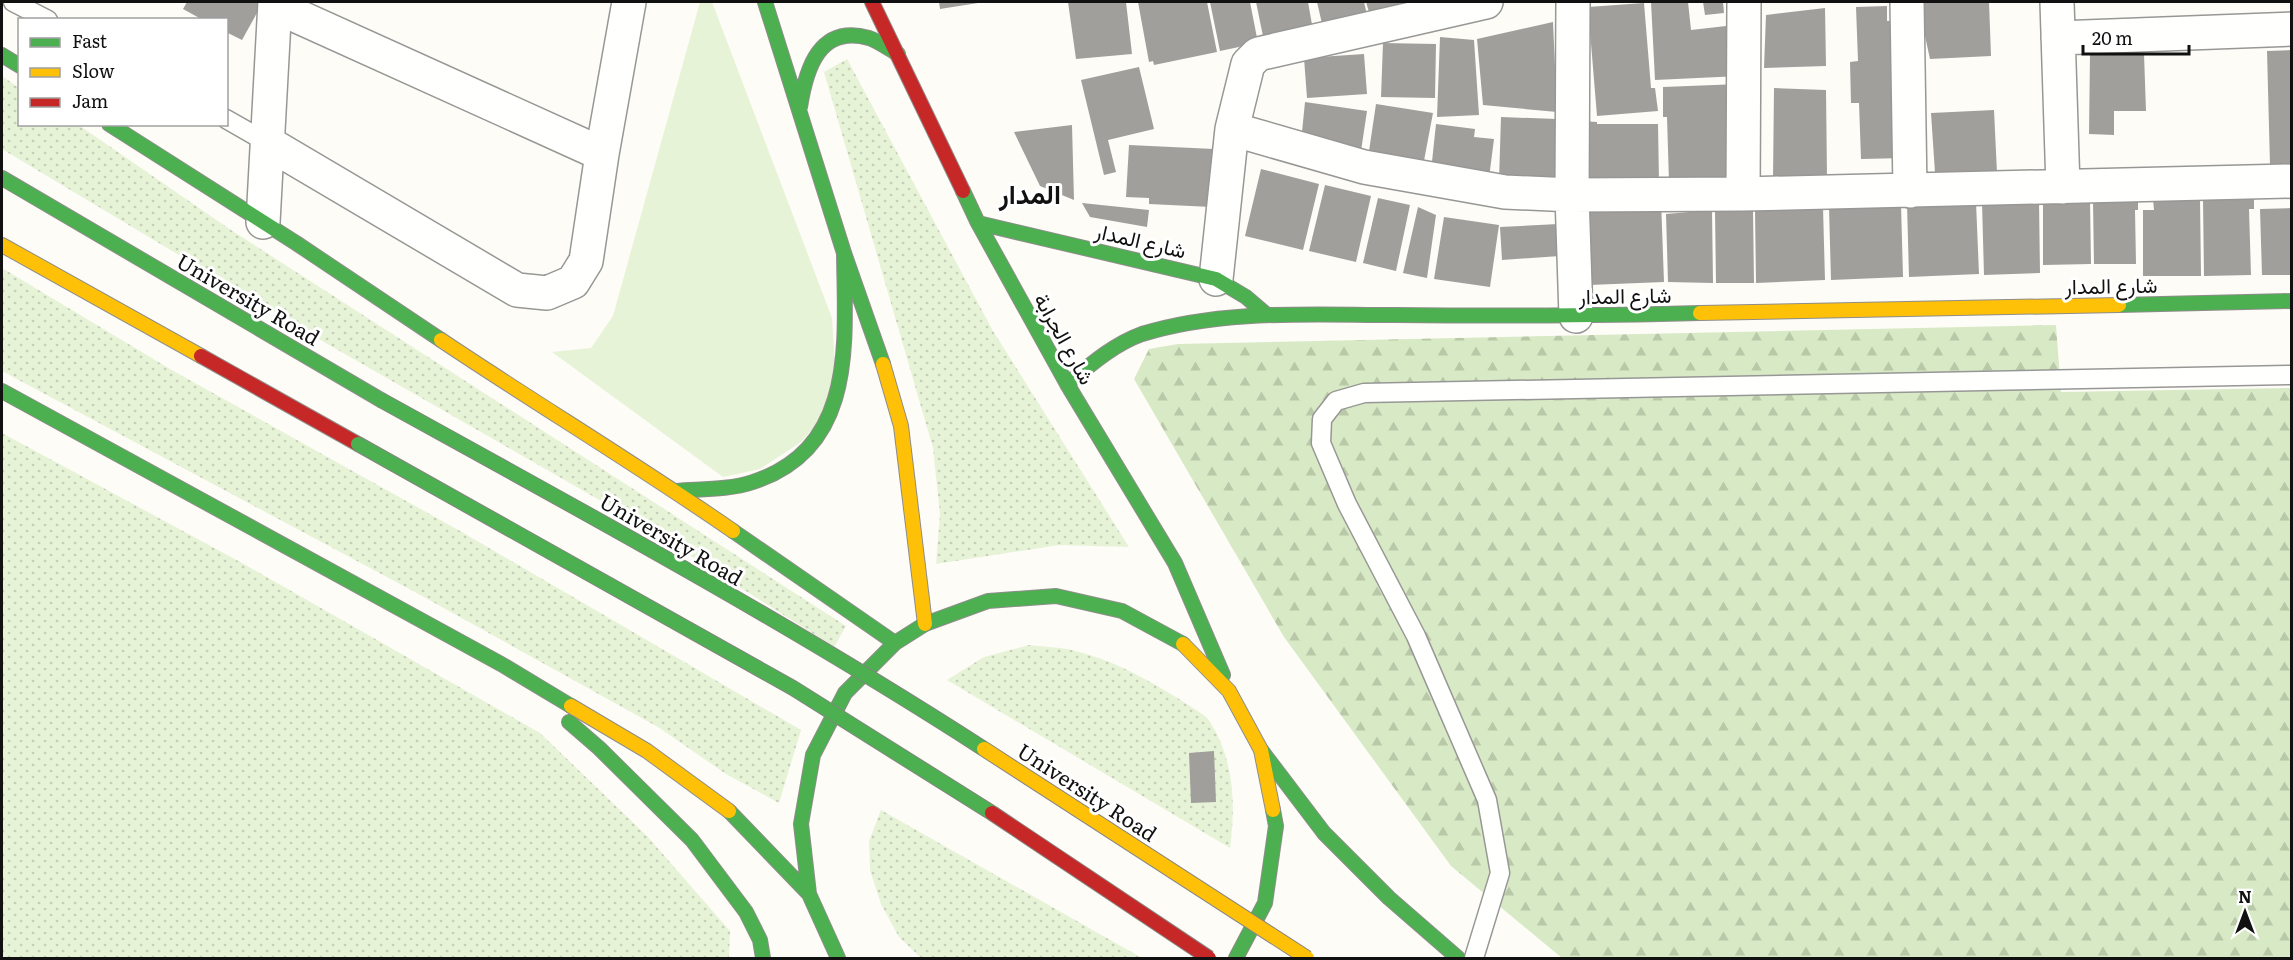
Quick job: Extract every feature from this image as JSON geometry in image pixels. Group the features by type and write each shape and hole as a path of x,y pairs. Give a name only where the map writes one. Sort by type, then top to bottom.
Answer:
{"main road":[{"path":"765,2 800,107 843,253 881,359 901,426 925,624"},
{"name":"شارع الجرابة","path":"872,2 978,222 1067,384 1175,563 1229,691"},
{"path":"800,107 805,76 817,52 840,36 869,38 898,54"},
{"path":"2,55 18,65"},
{"path":"113,126 263,222 534,402 676,491 895,643"},
{"name":"University Road","path":"2,178 381,400 645,544 913,703 1307,958"},
{"name":"شارع المدار","path":"978,222 1216,279 1246,297 1267,315 1576,316 2292,301"},
{"path":"2,245 793,688 977,803 1209,958"},
{"path":"676,491 752,483 787,468 813,447 834,413 842,381 843,253"},
{"path":"1067,384 1102,355 1140,335 1185,323 1267,315"},
{"path":"2,391 501,664 647,751 734,814 809,894"},
{"path":"835,957 809,894 801,824 813,756 846,693 895,643 925,624 988,601 1056,596 1122,611 1182,643 1229,691 1261,750 1324,834 1389,898 1458,958"},
{"path":"501,664 599,748 692,840 746,912 760,940 763,958"},
{"path":"1236,958 1265,903 1276,826 1261,750"}],"street":[{"path":"268,143 517,290 547,293 573,282 586,261 629,2"},
{"path":"1216,279 1232,129 1248,64 1258,54 1486,2"},
{"path":"1573,2 1572,195 1576,316"},
{"path":"1743,194 1744,2"},
{"path":"1907,2 1910,191"},
{"path":"2057,2 2063,187"},
{"path":"263,222 275,4 602,154"},
{"path":"2058,38 2292,29"},
{"path":"1232,129 1364,167 1505,192 1572,195 1743,194 2292,181"}],"lane":[{"path":"13,2 44,18"},
{"path":"228,121 268,143"},
{"path":"1474,958 1500,873 1487,800 1416,636 1347,504 1321,443 1322,419 1336,401 1364,393 2292,375"}],"green space":[{"path":"700,2 712,2 832,318 837,400 801,442 760,469 723,477 552,352 591,348 613,316"},
{"path":"847,59 993,331 1129,547 1059,545 936,564 940,514 933,448 824,72"},
{"path":"2,76 18,87 18,126 80,126 83,128 231,230 846,626 834,647 636,521 324,342 2,149"},
{"path":"2,268 170,369 460,531 801,730 779,803 726,774 658,727 413,591 2,371"},
{"path":"2056,325 2061,392 2291,388 2291,958 1562,958 1451,866 1284,637 1134,379 1149,349 1178,344"},
{"path":"2,433 242,563 540,733 647,836 730,931 729,958 2,958"},
{"path":"1029,645 1073,650 1094,656 1150,682 1208,719 1223,749 1231,781 1233,815 1230,848 947,680 984,657"},
{"path":"881,810 1142,958 921,958 899,937 881,904 870,870 869,841"}],"building":[{"path":"187,2 263,2 242,40 228,33 228,18 199,18 183,9"},
{"path":"939,2 978,2 978,3 940,9"},
{"path":"1068,2 1126,2 1132,54 1076,59"},
{"path":"1138,2 1207,2 1217,52 1154,65 1153,61 1149,62"},
{"path":"1210,2 1250,2 1258,43 1220,51"},
{"path":"1256,2 1308,2 1313,30 1264,41"},
{"path":"1317,2 1364,2 1368,19 1323,28"},
{"path":"1366,2 1399,2 1399,6 1369,12"},
{"path":"1651,2 1688,2 1691,30 1726,26 1728,56 1740,76 1655,80"},
{"path":"1703,2 1723,2 1724,13 1705,15"},
{"path":"1925,2 1989,2 1991,56 1930,59 1925,36"},
{"path":"1644,3 1651,88 1655,88 1658,111 1597,116 1588,7"},
{"path":"1887,6 1887,21 1919,20 1906,158 1861,159 1859,103 1851,103 1850,62 1858,61 1856,7"},
{"path":"1825,8 1826,66 1764,68 1766,15"},
{"path":"1553,22 1557,112 1483,105 1477,39"},
{"path":"1440,37 1474,40 1479,115 1437,117"},
{"path":"1383,43 1436,44 1435,98 1381,97"},
{"path":"2292,50 2292,165 2270,165 2267,51"},
{"path":"1364,54 1367,94 1307,98 1304,58"},
{"path":"2144,54 2146,111 2114,111 2114,135 2089,134 2090,55"},
{"path":"1139,67 1154,129 1108,140 1116,172 1104,175 1081,80"},
{"path":"1740,84 1742,179 1669,182 1667,117 1663,117 1663,87"},
{"path":"1774,88 1826,90 1827,178 1773,180"},
{"path":"1305,102 1367,111 1361,151 1301,142"},
{"path":"1376,104 1433,113 1423,166 1368,158"},
{"path":"1994,110 1997,173 1935,173 1931,113"},
{"path":"1501,117 1557,119 1555,182 1499,181"},
{"path":"1582,121 1597,122 1597,124 1658,124 1659,182 1583,183"},
{"path":"1436,124 1475,129 1474,137 1494,139 1489,178 1431,171"},
{"path":"1072,125 1074,200 1040,186 1014,132"},
{"path":"1129,145 1214,149 1211,207 1149,204 1149,198 1126,197"},
{"path":"1261,169 1319,184 1303,250 1245,236"},
{"path":"1325,185 1371,196 1356,262 1309,251"},
{"path":"1378,198 1410,205 1396,271 1363,263"},
{"path":"2254,198 2254,209 2249,209 2251,275 2204,276 2203,199"},
{"path":"2153,199 2200,199 2201,276 2143,276 2143,210 2154,210"},
{"path":"1661,200 1664,282 1589,285 1586,203"},
{"path":"2138,200 2138,210 2135,210 2136,264 2094,264 2093,201"},
{"path":"2039,201 2040,273 1984,275 1982,202"},
{"path":"2090,201 2091,264 2043,265 2043,202"},
{"path":"1976,202 1979,274 1909,277 1907,204"},
{"path":"1082,203 1149,210 1147,227 1090,217"},
{"path":"1901,204 1903,277 1831,280 1829,207"},
{"path":"1418,207 1436,215 1427,278 1403,273"},
{"path":"1823,207 1825,280 1756,283 1755,210"},
{"path":"2292,208 2292,275 2262,275 2260,209"},
{"path":"1712,210 1713,283 1668,282 1666,214"},
{"path":"1715,210 1753,210 1754,283 1716,283"},
{"path":"1444,217 1499,225 1490,287 1434,279"},
{"path":"1558,224 1560,256 1502,260 1500,227"},
{"path":"1214,751 1216,802 1191,803 1189,753"}],"traffic: fast":[{"path":"765,2 844,253 883,364"},
{"path":"800,107 811,65 818,53 838,38 852,35 869,38 898,54"},
{"path":"2,55 18,65"},
{"path":"112,126 296,243 441,340"},
{"path":"2,178 381,400"},
{"path":"963,191 978,223 1067,384 1175,563 1223,675"},
{"path":"978,223 1216,279 1246,297 1267,315"},
{"path":"676,491 725,488 753,482 787,466 811,444 828,418 838,388 845,322 844,253"},
{"path":"2119,305 2292,301"},
{"path":"1067,384 1103,356 1132,338 1204,320 1300,314 1548,316 1700,313"},
{"path":"2,391 501,664 571,706"},
{"path":"381,400 610,526 761,613 984,749"},
{"path":"358,444 793,688 992,813"},
{"path":"733,531 895,643"},
{"path":"838,958 809,894 801,824 813,755 845,693 895,643 925,624 988,601 1056,596 1122,611 1183,644"},
{"path":"569,722 599,748 692,840 746,912 760,940 763,958"},
{"path":"1261,750 1324,833 1389,898 1458,958"},
{"path":"1236,958 1265,903 1276,826 1273,810"},
{"path":"729,811 809,894"}],"traffic: slow":[{"path":"2,245 201,356"},
{"path":"1700,313 2119,305"},
{"path":"441,340 733,531"},
{"path":"883,364 901,426 925,624"},
{"path":"1183,644 1229,691 1261,750 1273,810"},
{"path":"571,706 647,751 729,811"},
{"path":"984,749 1307,958"}],"traffic: jam":[{"path":"872,2 963,191"},
{"path":"201,356 358,444"},
{"path":"992,813 1209,958"}],"district":[{"name":"المدار","path":"1030,192"}]}
